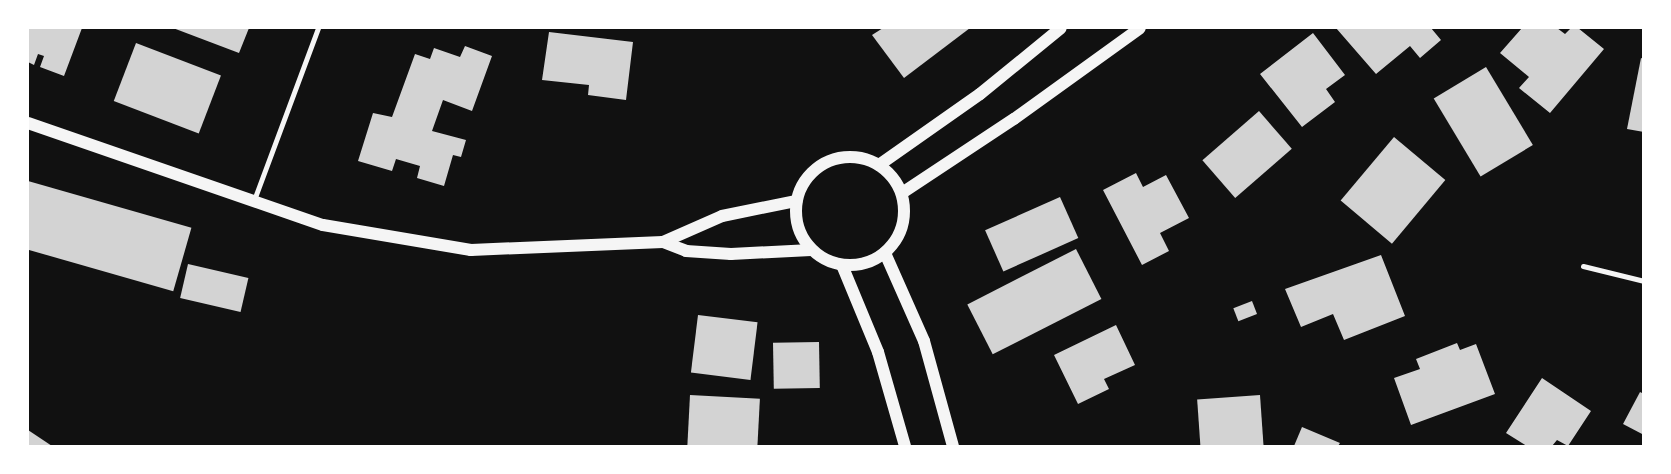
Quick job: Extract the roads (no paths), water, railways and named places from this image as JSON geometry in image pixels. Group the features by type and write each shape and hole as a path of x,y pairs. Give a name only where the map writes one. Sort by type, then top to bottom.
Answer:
{"main road":[{"path":"879,165 980,94 1061,28"},
{"path":"902,193 1014,119 1140,28"},
{"path":"28,123 323,225 471,250 663,242 722,216 796,202"},
{"path":"844,157 861,158 879,165 896,182 902,193 905,209 903,226 885,253 857,265 842,266 825,260 811,250 798,227 796,202 802,185 813,171 827,162 844,157"},
{"path":"663,242 686,252 731,254 811,250"},
{"path":"885,253 924,341 953,446"},
{"path":"842,266 878,352 906,446"}],"street":[{"path":"254,200 318,28"},
{"path":"1583,266 1644,282"}]}
